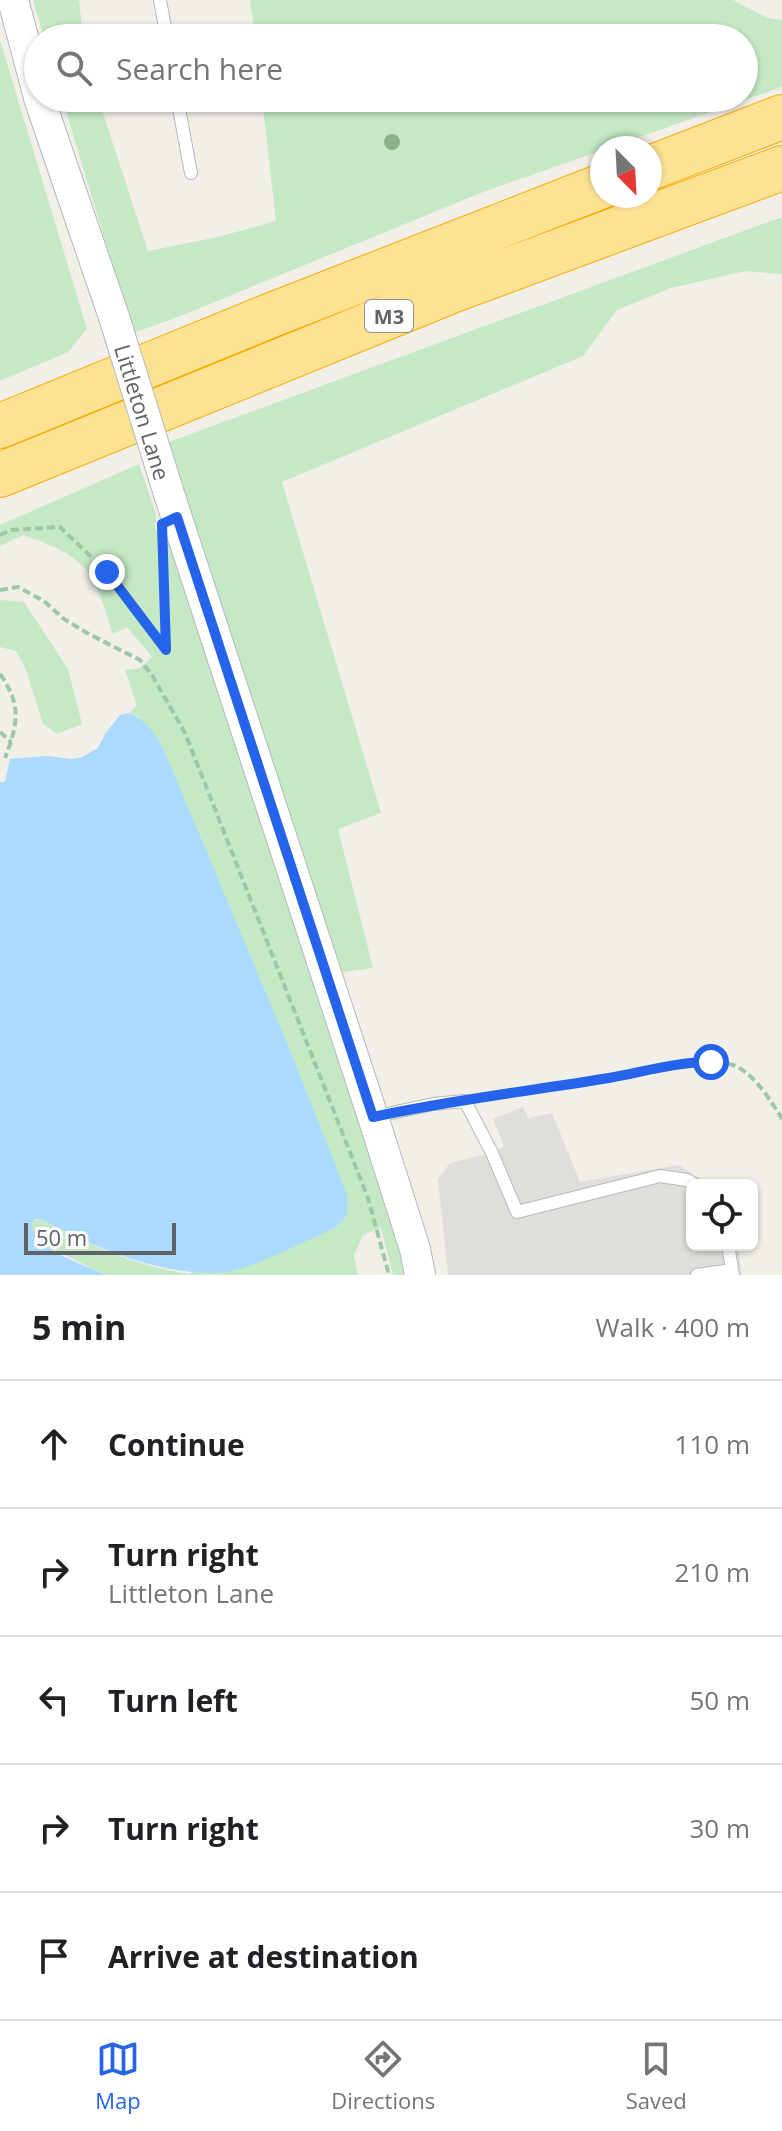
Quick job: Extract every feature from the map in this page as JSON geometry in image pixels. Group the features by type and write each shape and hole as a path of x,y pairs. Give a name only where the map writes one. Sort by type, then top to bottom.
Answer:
{"highway":[{"path":"662,163 782,117"},
{"name":"M3","path":"0,475 440,296 782,168"},
{"name":"M3","path":"0,426 590,191"}],"street":[{"name":"Littleton Lane","path":"13,0 24,41"},
{"name":"Littleton Lane","path":"44,112 114,317 373,1117 415,1249 420,1275"}],"lane":[{"path":"160,0 164,24"},
{"path":"180,112 191,173"},
{"path":"373,1117 433,1104 465,1101 517,1212 660,1176 686,1180"},
{"path":"697,1275 733,1272 729,1251"}],"path":[{"path":"0,535 11,530 60,527 107,572 166,650 163,555"},
{"path":"0,590 18,587 44,601 64,619 87,633 140,660 166,698 185,733 363,1183 389,1275"},
{"path":"0,674 17,710 5,758"},
{"path":"1,735 11,742"},
{"path":"465,1101 688,1062 711,1062 736,1066 766,1092 782,1119"}],"shaded area":[{"path":"523,1107 528,1118 552,1113 580,1182 679,1165 700,1179 686,1179 686,1251 739,1251 742,1275 448,1275 438,1179 450,1163 492,1153 504,1146 493,1119"}],"green space":[{"path":"33,0 79,0 82,24 40,24"},
{"path":"250,0 733,0 768,18 782,20 782,87 758,95 758,24 253,24"},
{"path":"0,40 87,329 68,352 0,381"},
{"path":"66,112 103,112 148,251 276,221 264,112 711,112 642,136 590,136 590,154 483,192 133,333"},
{"path":"782,217 782,274 745,271 671,288 617,310 583,356 282,482 381,813 338,829 373,968 336,973 169,442"},
{"path":"139,464 156,514 155,529 171,546 399,1240 406,1275 393,1275 381,1228 363,1235 354,1255 358,1275 105,1275 49,1247 34,1235 31,1225 41,1219 114,1254 191,1274 140,718 130,713 137,705 125,670 140,668 152,657 127,627 113,634 93,580 75,559 23,535 0,546 0,525"},
{"path":"0,600 24,602 68,669 82,724 57,734 43,724 26,670 16,651 0,647"}],"water":[{"path":"130,713 149,728 163,748 289,1048 347,1195 347,1213 334,1228 321,1235 252,1265 221,1273 174,1269 128,1258 35,1219 31,1225 43,1243 62,1256 105,1275 0,1275 0,782 5,782 10,759 82,757 98,748 120,715"}],"route":[{"path":"107,572 166,650 162,524 177,517 373,1117 433,1104 610,1078 688,1062 711,1062"}]}
